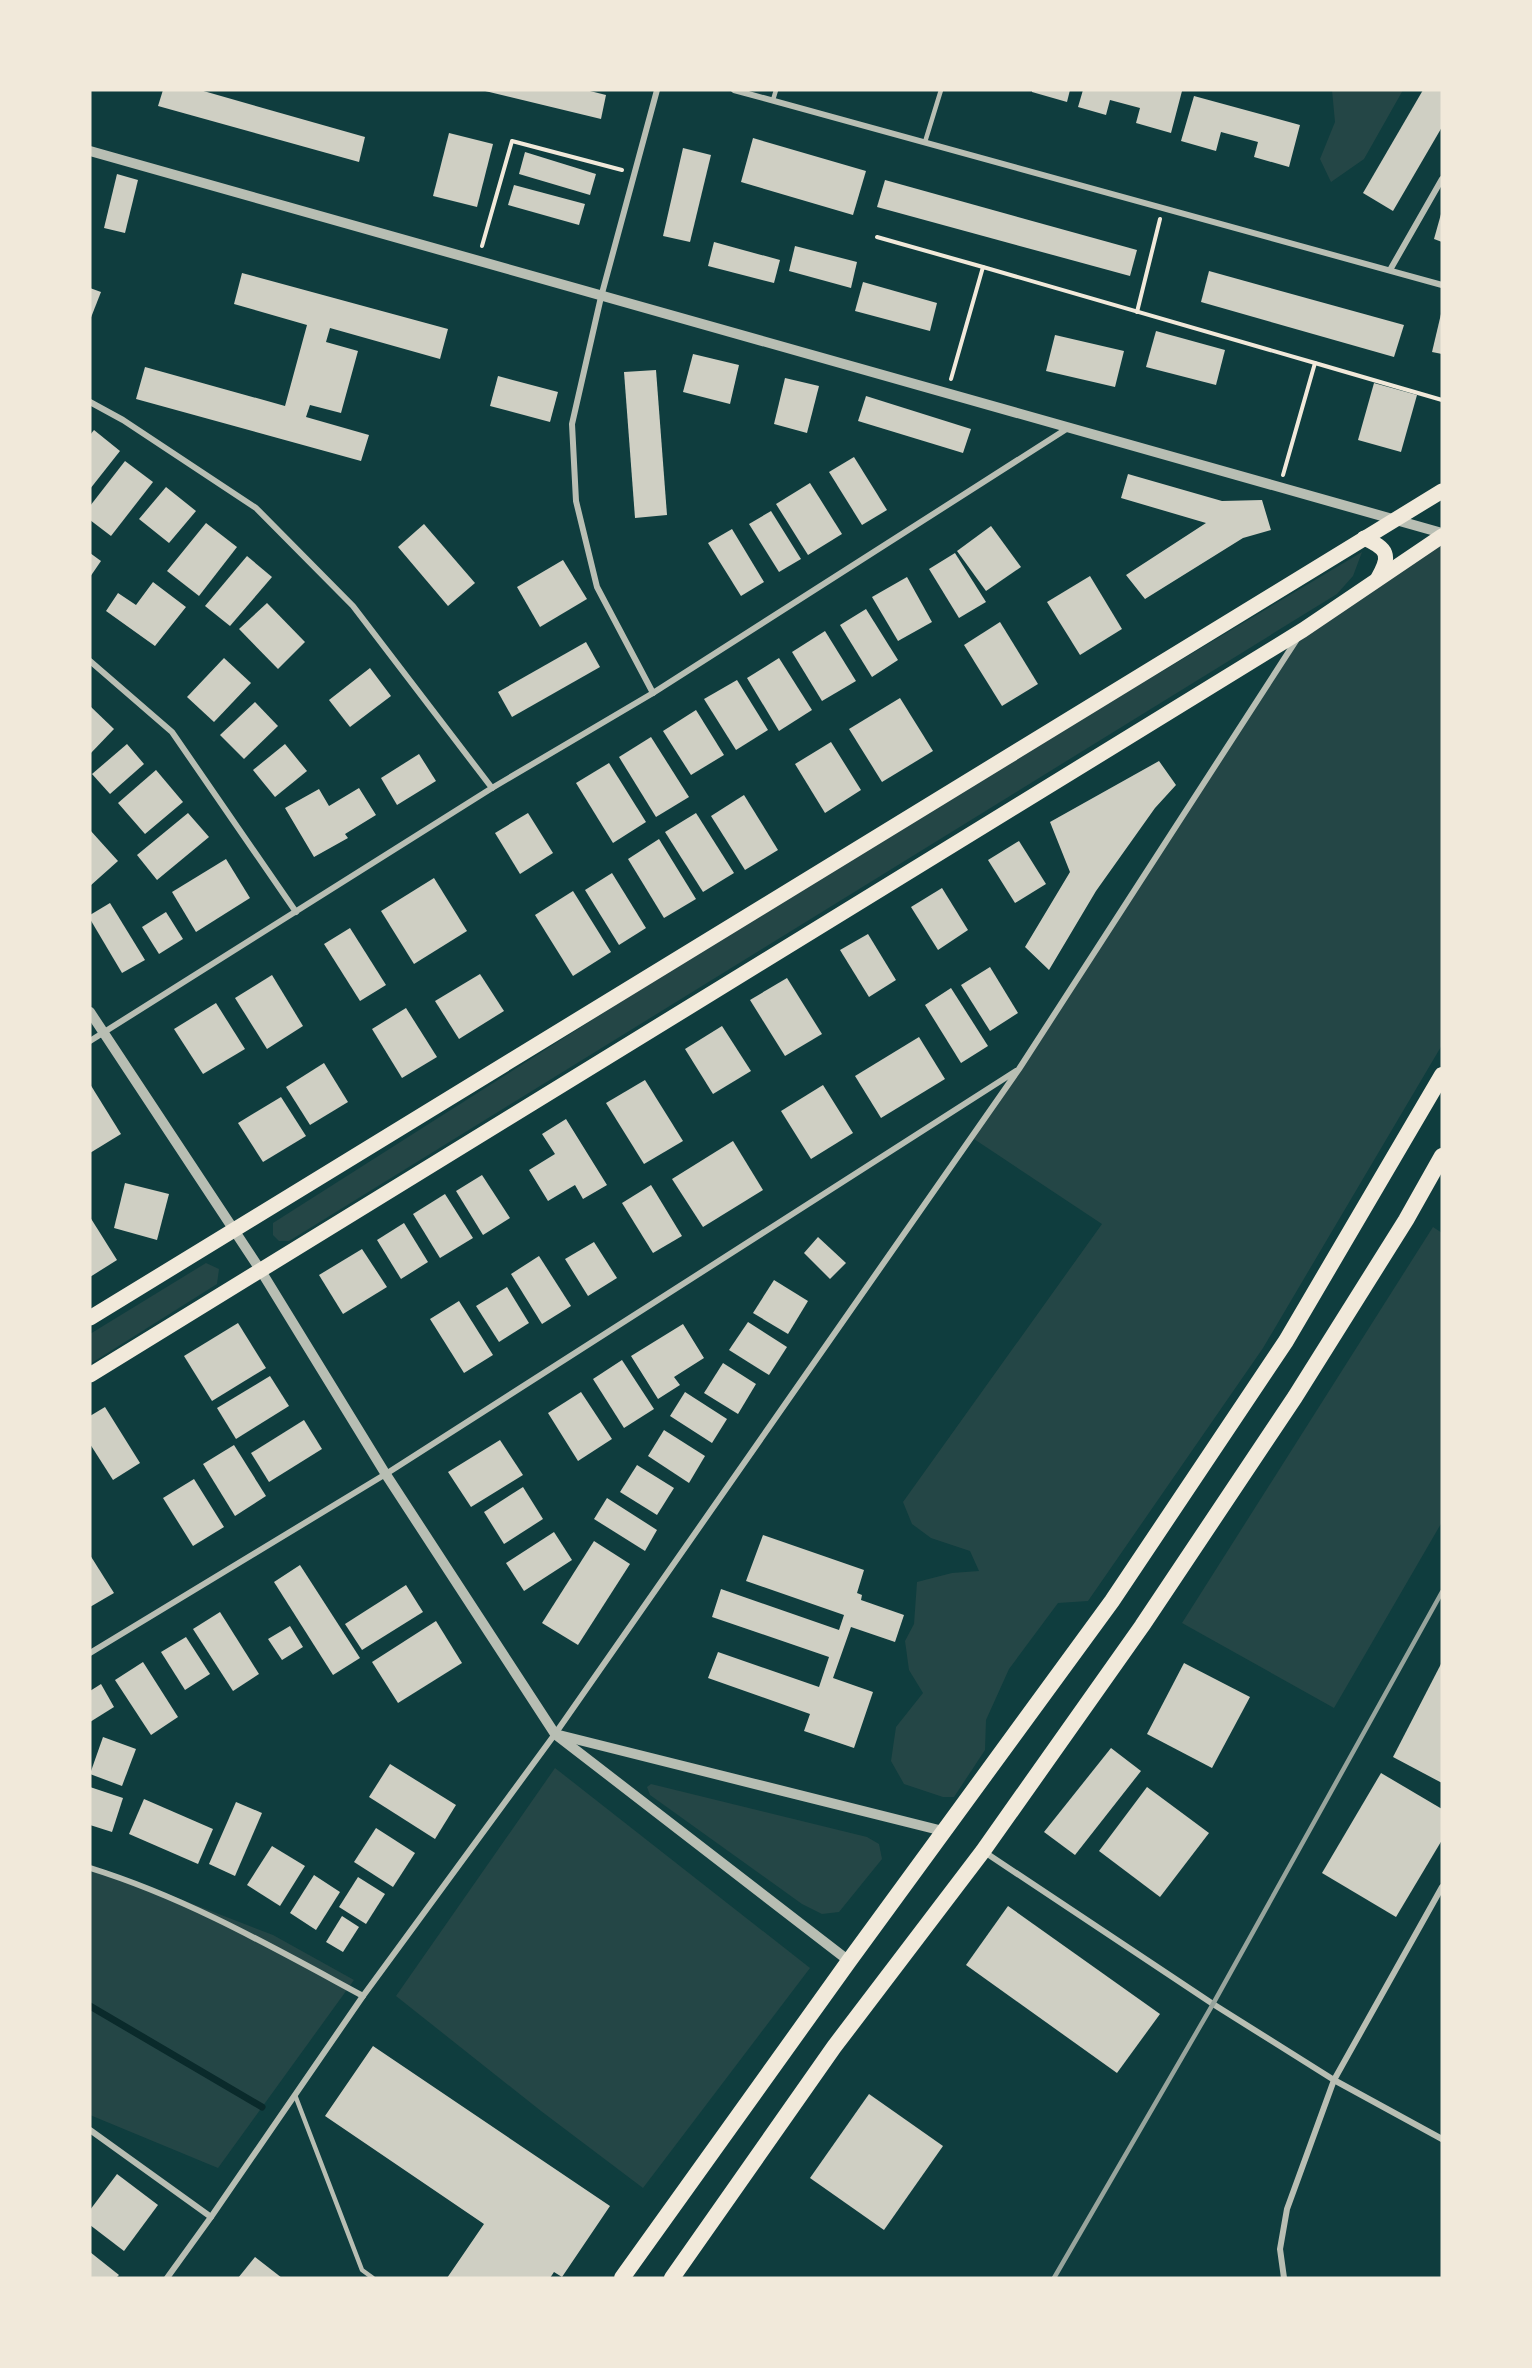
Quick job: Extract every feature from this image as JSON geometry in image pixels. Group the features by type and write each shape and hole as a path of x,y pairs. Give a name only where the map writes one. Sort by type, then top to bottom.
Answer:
{"highway":[{"path":"622,2278 943,1831 1112,1601 1286,1341 1442,1075"},
{"path":"672,2278 834,2047 983,1851 1142,1626 1288,1407 1406,1220 1442,1156"}],"main road":[{"path":"90,1318 1442,491"},
{"path":"90,1375 1303,630 1442,534"},
{"path":"1364,538 1378,544 1384,551 1387,560 1378,579"}],"street":[{"path":"653,693 597,587 576,501 572,424 602,297 657,90"},
{"path":"734,90 1442,285"},
{"path":"90,151 1442,534"},
{"path":"1390,270 1442,179"},
{"path":"90,402 123,420 256,508 353,606 492,788"},
{"path":"90,1041 492,788 653,693 1070,428"},
{"path":"166,2278 211,2217 363,1996 555,1734 1020,1069 1303,630"},
{"path":"90,661 172,732 296,912"},
{"path":"90,1012 234,1229 385,1473 555,1734 849,1961"},
{"path":"90,1653 385,1473 1020,1069"},
{"path":"555,1734 943,1831"},
{"path":"983,1851 1213,2004 1334,2080 1442,2139"},
{"path":"90,1868 124,1878 228,1922 363,1996"},
{"path":"1284,2278 1280,2249 1287,2209 1334,2080 1442,1887"},
{"path":"90,2130 211,2217"}],"lane":[{"path":"773,100 776,90"},
{"path":"925,142 941,90"},
{"path":"296,2095 362,2270 373,2278"}],"path":[{"path":"478,260 512,141 634,174"},
{"path":"1137,312 1163,208"},
{"path":"877,237 1442,400"},
{"path":"947,393 983,267"},
{"path":"1280,487 1315,363"}],"shaded area":[{"path":"1332,90 1403,90 1364,159 1331,182 1320,159 1335,122"},
{"path":"1442,536 1442,1045 1263,1348 1088,1601 1058,1603 1009,1669 986,1720 985,1750 954,1797 943,1797 904,1784 891,1761 896,1727 923,1693 909,1670 905,1641 914,1624 917,1582 952,1573 979,1571 970,1551 931,1538 912,1524 903,1502 1102,1224 971,1137 1303,630"},
{"path":"1362,552 1353,576 1337,594 289,1241 279,1241 273,1235 273,1223 812,880"},
{"path":"1433,1227 1442,1233 1442,1522 1334,1708 1182,1623"},
{"path":"206,1263 219,1269 217,1284 90,1364 90,1334"},
{"path":"555,1768 810,1968 643,2188 541,2111 396,1996"},
{"path":"651,1784 867,1837 879,1844 882,1859 839,1912 822,1914 802,1904 650,1795 647,1787"},
{"path":"90,1864 273,1935 354,1980 218,2168 90,2115"}],"building":[{"path":"163,90 200,90 365,137 359,162 158,106"},
{"path":"481,90 586,90 606,95 601,119"},
{"path":"1032,90 1070,90 1067,102 1032,92"},
{"path":"1083,90 1182,91 1171,133 1136,123 1140,108 1110,100 1106,115 1078,107"},
{"path":"1423,90 1442,90 1442,127 1393,211 1363,193"},
{"path":"1194,96 1300,125 1289,167 1254,157 1258,142 1221,132 1216,151 1181,141"},
{"path":"449,133 493,144 477,207 433,196"},
{"path":"753,138 866,171 853,215 741,182"},
{"path":"683,148 711,155 690,242 663,236"},
{"path":"525,152 596,174 590,195 519,174"},
{"path":"117,174 138,180 125,233 104,228"},
{"path":"885,180 1137,250 1130,276 877,207"},
{"path":"514,185 585,204 579,225 508,205"},
{"path":"1442,214 1442,242 1434,239"},
{"path":"714,242 780,260 774,283 708,266"},
{"path":"795,246 857,262 851,288 789,271"},
{"path":"1209,271 1404,325 1394,357 1201,302"},
{"path":"242,273 448,329 440,359 330,328 326,342 358,351 341,413 310,405 306,417 369,435 361,461 136,399 145,367 285,406 307,325 234,304"},
{"path":"863,282 937,303 930,331 855,311"},
{"path":"90,288 101,292 90,320"},
{"path":"1442,314 1442,354 1432,352"},
{"path":"1156,331 1225,350 1216,385 1146,367"},
{"path":"1055,335 1124,351 1115,387 1046,371"},
{"path":"693,354 739,365 730,404 683,392"},
{"path":"656,370 667,515 635,518 624,372"},
{"path":"498,376 558,392 550,422 490,406"},
{"path":"785,378 819,386 807,433 774,424"},
{"path":"1374,383 1417,395 1401,452 1358,440"},
{"path":"866,396 971,429 963,453 858,421"},
{"path":"94,430 120,451 90,489 90,435"},
{"path":"854,457 887,510 862,525 829,472"},
{"path":"125,461 153,482 111,536 90,520 90,506"},
{"path":"1128,474 1222,501 1262,500 1271,530 1243,538 1145,599 1126,575 1206,523 1121,498"},
{"path":"810,483 842,534 808,555 776,504"},
{"path":"166,487 196,511 169,543 139,519"},
{"path":"771,511 801,559 779,572 749,524"},
{"path":"206,523 237,547 199,596 167,571"},
{"path":"424,524 475,583 448,606 398,547"},
{"path":"991,526 1021,567 986,591 957,551"},
{"path":"732,529 764,582 741,596 708,543"},
{"path":"90,553 101,561 90,577"},
{"path":"955,553 986,602 959,618 929,569"},
{"path":"247,556 272,577 230,626 205,606"},
{"path":"563,560 587,599 540,627 517,587"},
{"path":"1090,576 1122,629 1080,655 1047,602"},
{"path":"907,577 932,622 898,641 872,597"},
{"path":"153,582 186,607 155,646 106,611 118,593 136,605"},
{"path":"267,603 305,642 278,669 239,629"},
{"path":"866,609 898,660 872,677 840,625"},
{"path":"1000,622 1038,684 1002,706 964,645"},
{"path":"825,631 856,681 822,701 792,652"},
{"path":"586,642 600,667 512,717 498,692"},
{"path":"224,658 251,683 214,722 187,697"},
{"path":"779,658 812,710 779,731 747,678"},
{"path":"370,668 391,696 350,727 329,700"},
{"path":"737,680 768,730 736,750 704,699"},
{"path":"900,698 933,751 882,782 849,729"},
{"path":"255,702 278,726 244,759 220,735"},
{"path":"90,706 114,729 90,754"},
{"path":"696,710 724,755 691,775 663,731"},
{"path":"651,737 689,797 656,817 619,757"},
{"path":"831,742 861,790 825,813 795,764"},
{"path":"127,744 144,764 110,794 92,774"},
{"path":"285,744 307,771 275,797 253,770"},
{"path":"419,754 436,781 397,805 381,778"},
{"path":"1159,761 1176,785 1155,808 1096,891 1049,970 1025,947 1070,872 1050,822"},
{"path":"609,763 646,822 613,843 576,783"},
{"path":"156,770 183,802 145,834 118,803"},
{"path":"359,788 376,815 345,834 348,838 314,857 285,808 319,789 329,806"},
{"path":"744,795 778,850 745,870 711,816"},
{"path":"188,813 209,837 157,880 137,855"},
{"path":"528,813 553,853 520,874 495,833"},
{"path":"696,813 734,873 703,892 665,832"},
{"path":"90,830 118,861 90,886"},
{"path":"659,839 696,899 664,918 628,859"},
{"path":"1019,841 1046,884 1015,903 988,860"},
{"path":"226,859 250,898 196,932 172,892"},
{"path":"612,873 646,928 619,945 585,890"},
{"path":"434,878 467,931 414,964 381,911"},
{"path":"942,888 968,930 938,950 911,907"},
{"path":"573,891 611,952 573,976 535,915"},
{"path":"110,903 145,960 122,973 90,919 90,915"},
{"path":"166,912 183,939 159,954 142,927"},
{"path":"350,928 386,985 360,1001 324,944"},
{"path":"868,934 896,980 869,997 840,950"},
{"path":"990,967 1018,1013 990,1031 961,985"},
{"path":"480,974 504,1011 459,1039 435,1001"},
{"path":"272,975 303,1026 267,1049 235,998"},
{"path":"787,978 822,1034 785,1056 750,1000"},
{"path":"951,988 988,1046 961,1063 925,1005"},
{"path":"216,1003 245,1049 203,1074 174,1029"},
{"path":"406,1008 437,1057 402,1078 372,1029"},
{"path":"722,1026 751,1071 713,1094 685,1049"},
{"path":"919,1037 945,1079 881,1118 855,1076"},
{"path":"324,1063 348,1102 310,1125 286,1087"},
{"path":"645,1080 683,1141 644,1164 606,1103"},
{"path":"90,1084 121,1134 90,1153"},
{"path":"823,1085 853,1133 811,1159 781,1111"},
{"path":"281,1097 306,1136 263,1162 238,1123"},
{"path":"566,1119 607,1185 583,1199 575,1185 548,1201 529,1170 555,1154 542,1134"},
{"path":"733,1141 763,1190 703,1227 672,1179"},
{"path":"482,1175 510,1218 483,1235 456,1191"},
{"path":"125,1183 169,1194 157,1240 114,1228"},
{"path":"651,1185 682,1236 653,1253 622,1203"},
{"path":"445,1194 473,1238 440,1258 413,1214"},
{"path":"90,1217 117,1260 90,1277"},
{"path":"404,1223 428,1262 401,1279 377,1240"},
{"path":"818,1237 846,1263 830,1279 804,1253"},
{"path":"594,1242 617,1278 588,1296 565,1259"},
{"path":"362,1249 387,1287 343,1314 319,1275"},
{"path":"539,1256 571,1306 542,1324 511,1274"},
{"path":"774,1280 808,1301 788,1334 753,1313"},
{"path":"507,1287 529,1323 499,1342 476,1306"},
{"path":"459,1301 493,1355 464,1373 430,1319"},
{"path":"748,1322 787,1347 769,1375 729,1350"},
{"path":"238,1323 266,1368 212,1401 184,1356"},
{"path":"683,1324 704,1358 674,1377 680,1385 658,1399 631,1356"},
{"path":"622,1360 654,1409 624,1428 593,1379"},
{"path":"723,1363 756,1384 738,1414 704,1393"},
{"path":"270,1376 289,1406 236,1439 217,1408"},
{"path":"581,1392 612,1439 578,1461 548,1413"},
{"path":"685,1392 727,1419 712,1443 670,1416"},
{"path":"105,1407 140,1463 113,1480 90,1444 90,1416"},
{"path":"304,1420 322,1449 269,1482 251,1453"},
{"path":"664,1430 705,1456 689,1483 648,1456"},
{"path":"500,1440 523,1475 471,1507 448,1472"},
{"path":"234,1445 266,1496 235,1516 203,1464"},
{"path":"637,1465 674,1488 657,1515 620,1492"},
{"path":"194,1479 224,1527 193,1546 163,1498"},
{"path":"523,1487 543,1519 504,1544 484,1512"},
{"path":"607,1498 657,1530 645,1551 594,1519"},
{"path":"554,1532 572,1560 524,1591 506,1563"},
{"path":"763,1535 864,1570 857,1593 862,1595 861,1600 904,1615 895,1642 851,1627 833,1678 873,1692 854,1748 804,1731 810,1714 708,1678 718,1652 819,1687 829,1657 712,1617 721,1589 839,1630 844,1615 746,1581"},
{"path":"594,1541 630,1564 578,1645 542,1623"},
{"path":"90,1555 114,1593 90,1607"},
{"path":"300,1565 360,1658 333,1675 274,1582"},
{"path":"406,1585 423,1612 362,1650 345,1624"},
{"path":"220,1612 259,1674 233,1691 193,1629"},
{"path":"436,1621 462,1663 398,1703 372,1662"},
{"path":"290,1626 303,1647 282,1660 268,1639"},
{"path":"186,1637 210,1674 185,1690 161,1652"},
{"path":"143,1662 178,1717 151,1735 115,1680"},
{"path":"1442,1662 1442,1783 1393,1757"},
{"path":"1184,1663 1250,1697 1212,1768 1147,1734"},
{"path":"101,1684 114,1707 90,1722 90,1691"},
{"path":"103,1737 136,1749 122,1786 90,1774"},
{"path":"1111,1748 1141,1771 1075,1855 1044,1832"},
{"path":"390,1764 456,1805 435,1839 369,1797"},
{"path":"1381,1773 1442,1809 1442,1840 1396,1917 1322,1873"},
{"path":"90,1787 123,1798 112,1832 90,1825"},
{"path":"1147,1787 1209,1833 1160,1897 1099,1851"},
{"path":"144,1799 213,1829 198,1864 129,1834"},
{"path":"236,1802 262,1813 235,1876 209,1864"},
{"path":"376,1828 415,1853 393,1887 354,1862"},
{"path":"272,1846 305,1866 280,1906 247,1885"},
{"path":"314,1875 340,1892 316,1930 290,1913"},
{"path":"358,1877 385,1894 366,1924 339,1907"},
{"path":"1008,1906 1160,2014 1117,2073 966,1965"},
{"path":"342,1916 359,1927 343,1952 326,1942"},
{"path":"373,2046 610,2206 562,2277 554,2272 550,2278 447,2278 484,2224 325,2116"},
{"path":"869,2094 943,2146 884,2230 810,2178"},
{"path":"117,2174 158,2205 124,2251 90,2225 90,2210"},
{"path":"90,2252 119,2275 116,2278 90,2278"},
{"path":"255,2257 282,2278 238,2278"}],"waterway":[{"path":"90,2006 262,2107"}],"railway":[{"path":"1054,2278 1213,2004 1442,1592"}]}
